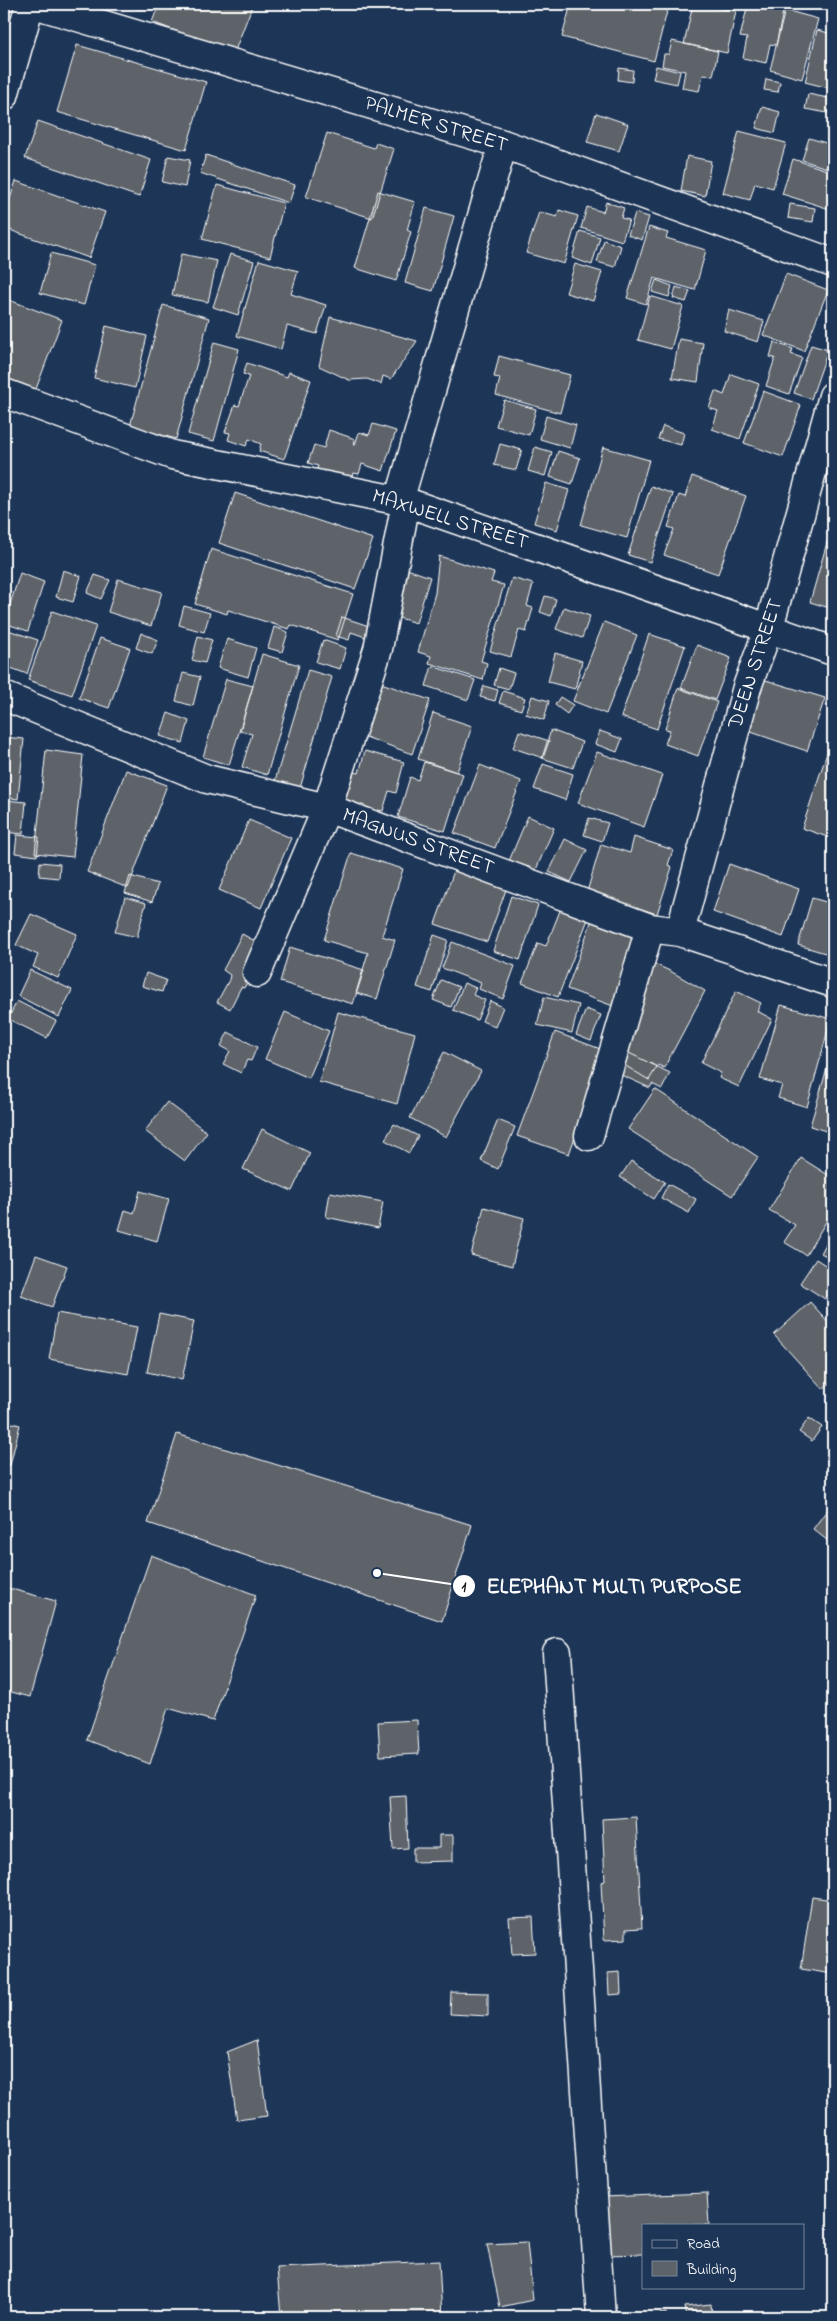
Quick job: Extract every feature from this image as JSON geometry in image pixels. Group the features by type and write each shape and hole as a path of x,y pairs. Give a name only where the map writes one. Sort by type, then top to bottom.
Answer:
{"street":[{"path":"4,96 30,4"},
{"name":"PALMER STREET","path":"34,4 503,144 833,263"},
{"path":"257,973 327,808 378,649 403,501 503,144"},
{"name":"MAXWELL STREET","path":"4,393 172,455 403,501 833,650"},
{"name":"DEEN STREET","path":"680,932 747,686 769,627 833,396"},
{"name":"MAGNUS STREET","path":"4,696 207,778 327,808 650,928 680,932 833,983"},
{"path":"589,1136 650,928"},
{"path":"557,1653 601,2317"}],"building":[{"path":"119,4 143,4 142,9"},
{"path":"159,4 253,4 234,53 152,22"},
{"path":"571,4 669,4 654,61 562,37"},
{"path":"693,4 736,11 727,53 684,44"},
{"path":"748,4 783,12 776,45 770,44 766,63 743,58 747,38 740,37"},
{"path":"785,10 818,19 802,79 770,70"},
{"path":"817,30 833,34 833,89 805,82"},
{"path":"672,41 718,51 713,76 703,75 699,91 682,88 685,71 662,66 664,54 669,54"},
{"path":"77,45 206,82 186,150 57,112"},
{"path":"656,66 680,72 677,84 653,79"},
{"path":"619,68 633,70 632,82 618,80"},
{"path":"766,79 780,82 778,92 764,90"},
{"path":"808,94 833,99 833,114 805,109"},
{"path":"762,107 780,112 775,133 756,128"},
{"path":"596,113 628,124 619,151 587,142"},
{"path":"38,121 151,160 139,197 25,158"},
{"path":"739,131 786,143 773,188 755,183 750,200 723,193"},
{"path":"327,133 374,148 376,143 394,149 372,218 306,197"},
{"path":"809,138 833,145 833,170 802,160"},
{"path":"206,155 295,185 289,203 200,173"},
{"path":"168,156 190,160 185,187 162,182"},
{"path":"687,156 711,161 705,196 681,191"},
{"path":"793,159 833,172 833,210 782,194"},
{"path":"16,181 105,212 89,258 4,228 4,216"},
{"path":"217,185 284,203 270,257 202,239"},
{"path":"378,191 415,202 407,230 411,232 396,281 355,268"},
{"path":"606,202 624,208 621,218 629,220 622,241 581,228 587,207 603,212"},
{"path":"790,204 815,208 813,222 788,218"},
{"path":"426,208 454,216 433,291 405,283"},
{"path":"559,210 578,216 564,264 526,253 539,212 557,217"},
{"path":"635,213 649,217 642,240 628,235"},
{"path":"649,227 668,233 666,238 706,250 695,290 654,278 646,304 627,298"},
{"path":"580,231 600,237 592,265 572,258"},
{"path":"604,240 621,246 615,267 597,262"},
{"path":"51,253 95,265 84,305 40,293"},
{"path":"181,254 217,261 208,302 172,295"},
{"path":"230,254 254,261 238,315 213,307"},
{"path":"259,260 298,271 291,294 326,305 317,334 287,326 281,349 237,336"},
{"path":"575,264 602,272 593,301 566,293"},
{"path":"786,274 828,290 804,351 763,335"},
{"path":"656,280 672,286 669,297 652,292"},
{"path":"676,287 690,291 686,302 673,298"},
{"path":"650,296 683,306 671,349 638,340"},
{"path":"4,298 62,320 36,389 4,377"},
{"path":"163,305 209,318 176,439 130,426"},
{"path":"729,310 764,321 758,342 724,331"},
{"path":"330,317 417,341 391,379 383,376 381,384 367,379 349,380 319,366"},
{"path":"106,326 147,336 135,388 94,378"},
{"path":"679,339 703,343 698,382 672,378"},
{"path":"214,342 239,349 214,441 188,434"},
{"path":"774,342 793,349 791,354 802,358 789,394 766,386 775,358 770,357"},
{"path":"811,345 828,350 811,399 794,393"},
{"path":"499,356 570,375 560,413 496,395 500,378 494,377"},
{"path":"247,363 287,377 289,372 311,380 284,459 259,451 261,444 249,439 246,446 228,440 230,433 225,432 235,405 239,406 249,376 243,374"},
{"path":"731,374 759,384 740,439 712,429 718,411 709,408 715,391 724,395"},
{"path":"763,391 801,405 783,457 744,443"},
{"path":"504,400 536,409 529,435 496,426"},
{"path":"546,416 576,425 570,448 540,439"},
{"path":"373,424 396,431 383,471 362,464 359,474 354,473 351,482 316,472 318,466 308,463 314,445 324,448 329,430 355,439 355,445 359,432 369,435"},
{"path":"663,426 684,433 681,445 658,439"},
{"path":"500,444 522,450 516,470 494,465"},
{"path":"535,447 552,452 545,476 528,471"},
{"path":"603,447 649,460 627,538 581,525"},
{"path":"558,451 580,458 572,484 550,477"},
{"path":"692,476 746,496 718,574 664,555 674,529 668,527 679,495 685,497"},
{"path":"546,483 569,490 557,530 534,523"},
{"path":"651,486 673,494 650,562 628,555"},
{"path":"235,493 373,539 355,589 219,543"},
{"path":"833,525 833,609 810,602"},
{"path":"211,549 353,594 338,640 291,625 289,629 228,610 227,614 195,604"},
{"path":"439,556 494,573 491,582 504,585 481,661 487,663 483,680 429,663 431,656 418,652 435,593"},
{"path":"407,569 430,577 416,623 393,616"},
{"path":"63,570 81,576 73,602 56,597"},
{"path":"20,573 44,582 28,631 4,623"},
{"path":"95,575 110,580 101,599 87,593"},
{"path":"512,578 533,584 527,606 533,608 526,632 519,630 511,657 490,651"},
{"path":"118,579 162,592 151,626 108,612"},
{"path":"545,596 556,599 551,616 540,612"},
{"path":"184,606 210,613 204,632 179,625"},
{"path":"564,607 590,616 582,638 556,629"},
{"path":"52,611 96,626 72,695 28,680"},
{"path":"342,617 378,629 374,640 351,632 349,640 336,636"},
{"path":"604,622 637,635 606,714 573,701"},
{"path":"274,627 288,632 282,652 268,648"},
{"path":"8,630 38,640 27,674 8,667 9,662 4,660 4,643"},
{"path":"141,633 158,640 152,654 136,648"},
{"path":"649,634 685,646 657,729 621,717"},
{"path":"198,636 212,640 205,663 192,660"},
{"path":"100,638 130,648 109,708 79,698"},
{"path":"227,639 256,648 248,677 218,668"},
{"path":"323,640 346,648 340,669 316,662"},
{"path":"697,645 731,658 715,700 681,688"},
{"path":"555,653 582,661 575,689 548,682"},
{"path":"262,654 299,665 267,775 242,767 252,734 240,731"},
{"path":"432,666 475,680 468,700 426,686"},
{"path":"499,668 514,673 509,689 494,685"},
{"path":"308,670 332,677 299,792 274,784"},
{"path":"183,673 200,677 193,706 176,701"},
{"path":"749,675 825,698 807,751 733,726"},
{"path":"226,679 253,686 229,765 203,757"},
{"path":"381,683 430,700 412,754 363,736"},
{"path":"484,686 498,690 495,701 480,697"},
{"path":"678,688 717,702 698,756 665,744 670,730 665,729"},
{"path":"503,691 525,698 521,710 499,703"},
{"path":"532,696 549,701 544,720 526,714"},
{"path":"560,697 573,705 567,714 555,705"},
{"path":"168,713 189,721 183,743 160,736"},
{"path":"433,713 472,726 457,772 418,759"},
{"path":"551,730 582,742 573,768 542,758"},
{"path":"519,731 549,741 543,758 513,748"},
{"path":"600,731 622,739 617,752 595,744"},
{"path":"833,735 833,839 802,828"},
{"path":"4,737 24,739 18,799 4,797"},
{"path":"46,750 83,755 73,857 35,853"},
{"path":"365,751 404,762 396,793 389,791 383,811 378,810 377,814 360,809 361,805 345,800 353,772 359,773"},
{"path":"597,752 662,775 644,827 578,803"},
{"path":"424,762 463,774 445,831 398,817 410,777 418,780"},
{"path":"543,764 573,774 565,800 534,789"},
{"path":"480,765 521,781 495,848 454,833"},
{"path":"126,770 167,785 128,888 87,872"},
{"path":"4,800 26,802 23,834 4,832"},
{"path":"528,816 554,828 535,872 509,861"},
{"path":"589,818 608,823 602,841 584,835"},
{"path":"249,820 291,838 261,908 219,890"},
{"path":"17,835 39,837 37,856 15,853"},
{"path":"634,837 673,850 668,865 672,867 657,914 587,892 601,844 630,853"},
{"path":"565,839 587,850 571,882 549,872"},
{"path":"351,853 403,869 382,936 395,940 377,999 356,993 368,953 324,940"},
{"path":"40,862 60,864 59,878 39,876"},
{"path":"729,864 799,889 783,937 713,912"},
{"path":"455,868 507,887 487,942 435,924"},
{"path":"130,876 158,884 152,902 125,893"},
{"path":"511,896 538,905 520,960 493,951"},
{"path":"125,897 146,903 137,937 115,932"},
{"path":"812,898 833,904 832,955 798,945"},
{"path":"563,903 590,914 558,997 522,983 538,943 546,946"},
{"path":"31,914 77,934 58,978 33,967 38,955 16,945"},
{"path":"593,917 638,933 613,1006 567,989"},
{"path":"242,934 266,947 244,988 241,987 230,1009 217,1002 230,975 223,970"},
{"path":"434,935 448,940 432,992 417,987"},
{"path":"452,942 515,966 503,999 479,989 481,983 442,968"},
{"path":"290,947 364,970 353,1004 280,982"},
{"path":"646,960 705,991 664,1068 658,1065 649,1080 619,1062"},
{"path":"30,970 72,990 59,1017 18,996"},
{"path":"146,973 166,980 162,992 142,986"},
{"path":"441,980 459,987 451,1007 433,1000"},
{"path":"464,983 476,988 473,995 485,1000 477,1020 453,1010"},
{"path":"736,991 761,1003 757,1011 772,1019 739,1087 719,1078 721,1073 701,1063"},
{"path":"544,997 579,1005 572,1033 537,1025"},
{"path":"17,1001 56,1021 47,1038 8,1019"},
{"path":"490,1001 503,1007 495,1027 482,1021"},
{"path":"781,1005 831,1019 807,1107 778,1098 782,1085 760,1079"},
{"path":"586,1009 601,1015 591,1041 576,1035"},
{"path":"285,1012 329,1031 309,1078 265,1059"},
{"path":"338,1012 415,1033 397,1104 319,1082"},
{"path":"228,1032 257,1047 251,1061 247,1060 241,1073 223,1064 230,1051 221,1046"},
{"path":"555,1032 606,1051 569,1154 517,1136"},
{"path":"833,1048 833,1125 831,1125 829,1132 810,1126"},
{"path":"444,1052 481,1071 446,1137 410,1118"},
{"path":"629,1053 670,1073 662,1089 652,1084 650,1088 619,1074"},
{"path":"655,1089 758,1157 732,1196 628,1129"},
{"path":"167,1102 207,1132 185,1161 145,1131"},
{"path":"498,1120 515,1127 498,1169 481,1161"},
{"path":"394,1124 418,1136 409,1153 385,1140"},
{"path":"262,1129 310,1153 292,1191 243,1169"},
{"path":"801,1158 833,1178 833,1210 806,1255 784,1242 795,1225 769,1210"},
{"path":"631,1161 665,1182 654,1199 620,1177"},
{"path":"668,1184 696,1199 689,1213 661,1198"},
{"path":"140,1191 169,1199 157,1241 119,1230 125,1210 134,1213"},
{"path":"330,1192 383,1202 378,1228 326,1217"},
{"path":"484,1207 524,1218 512,1266 471,1255"},
{"path":"833,1231 833,1260 821,1253"},
{"path":"36,1255 67,1266 52,1307 21,1296"},
{"path":"816,1259 833,1270 833,1286 825,1299 800,1283"},
{"path":"810,1302 833,1327 833,1380 823,1389 774,1335"},
{"path":"57,1313 137,1327 128,1374 49,1359"},
{"path":"159,1314 194,1321 182,1380 147,1372"},
{"path":"809,1418 822,1427 812,1441 799,1432"},
{"path":"4,1421 20,1425 10,1465 4,1464"},
{"path":"177,1434 472,1525 442,1621 148,1523"},
{"path":"833,1502 833,1545 813,1529"},
{"path":"151,1555 256,1595 213,1721 168,1708 150,1764 87,1740"},
{"path":"4,1587 56,1601 30,1697 4,1690"},
{"path":"417,1720 419,1754 380,1756 378,1722"},
{"path":"406,1796 408,1848 393,1849 390,1797"},
{"path":"636,1817 642,1928 626,1929 626,1939 604,1940 601,1882 605,1881 602,1819"},
{"path":"439,1835 453,1835 453,1861 413,1862 413,1848 439,1848"},
{"path":"812,1897 833,1900 833,1974 801,1969"},
{"path":"533,1917 535,1953 512,1954 509,1918"},
{"path":"620,1972 621,1994 609,1995 608,1973"},
{"path":"451,1992 488,1993 488,2016 450,2014"},
{"path":"257,2040 267,2116 237,2120 227,2052"},
{"path":"707,2193 709,2224 642,2224 642,2254 606,2255 604,2197"},
{"path":"527,2242 533,2300 500,2307 487,2244"},
{"path":"439,2261 442,2317 281,2317 277,2268"},
{"path":"711,2304 712,2317 686,2317 684,2307"},
{"path":"666,2313 667,2317 640,2317 640,2316"}],"place":[{"name":"ELEPHANT MULTI PURPOSE","path":"377,1573"}]}
